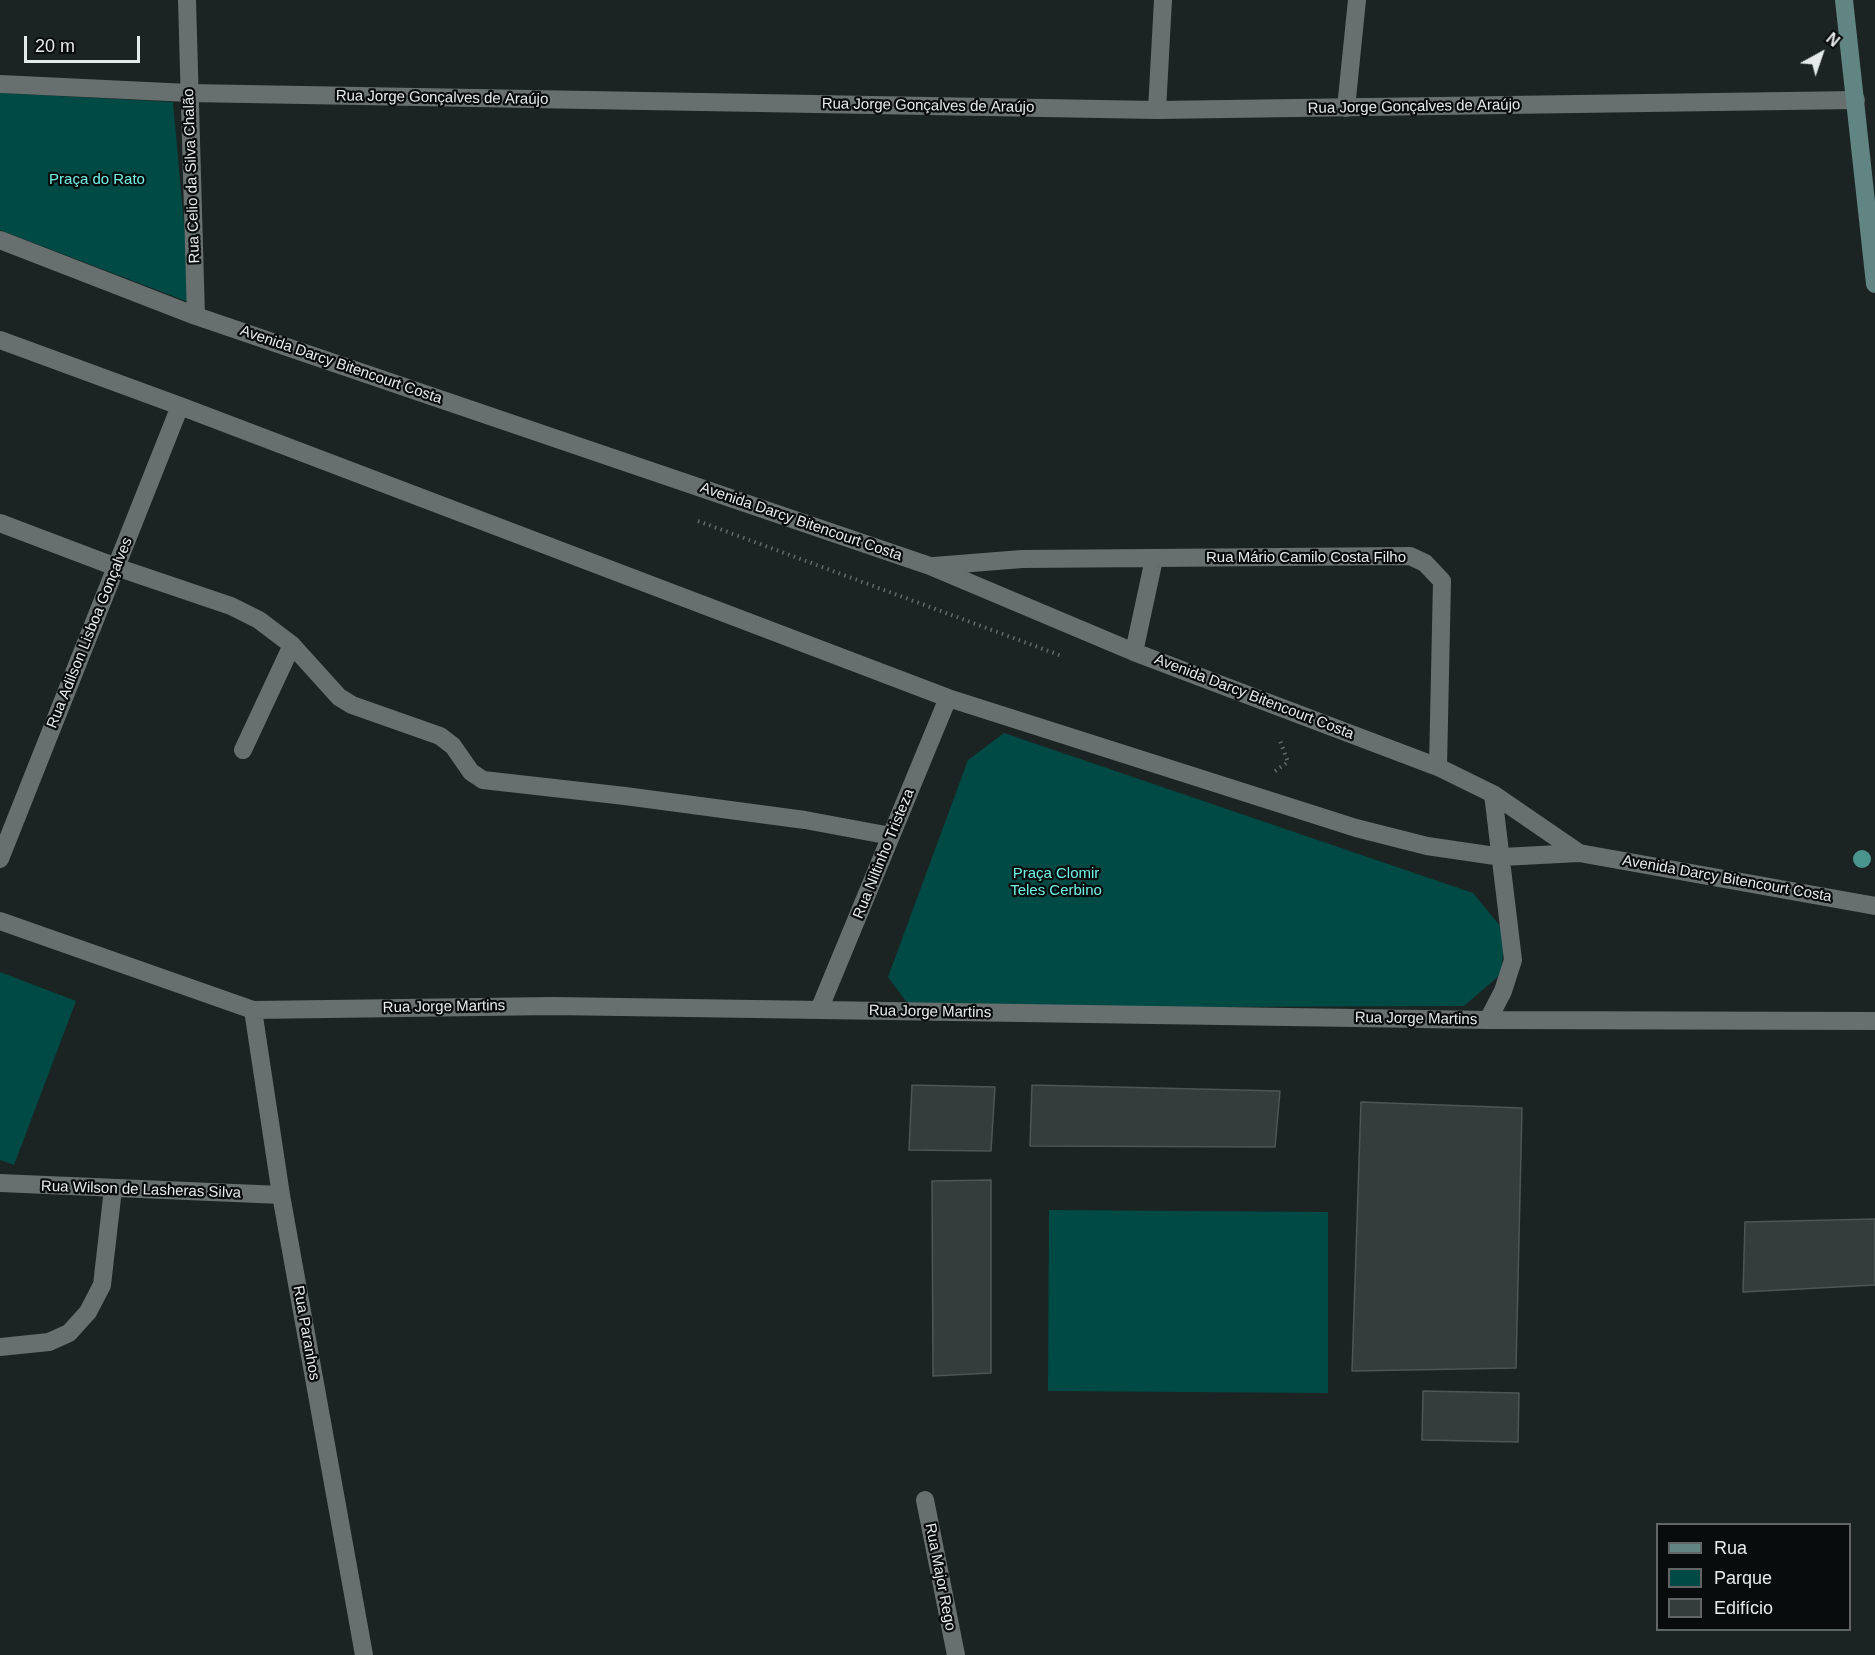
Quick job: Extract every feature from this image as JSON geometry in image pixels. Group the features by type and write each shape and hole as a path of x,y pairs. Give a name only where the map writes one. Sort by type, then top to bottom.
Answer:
{"street":[{"name":"Rua Celio da Silva Chalão","path":"187,0 196,316"},
{"path":"1157,110 1164,0"},
{"path":"1346,108 1357,0"},
{"path":"1844,0 1875,284"},
{"name":"Rua Jorge Gonçalves de Araújo","path":"0,84 189,93 1157,110 1856,100"},
{"name":"Avenida Darcy Bitencourt Costa","path":"0,240 196,316 930,566 1134,652 1437,767 1493,794 1579,853"},
{"name":"Avenida Darcy Bitencourt Costa","path":"0,340 180,406 948,698 1356,828 1427,846 1502,858 1579,853 1875,906"},
{"name":"Rua Adilson Lisboa Gonçalves","path":"0,859 180,406"},
{"path":"0,523 116,567 231,606 259,620 292,645 339,697 352,705 440,736 453,746 471,772 483,780 625,796 891,836"},
{"name":"Rua Mário Camilo Costa Filho","path":"930,566 1022,559 1410,556 1425,563 1442,581 1437,767"},
{"path":"1134,652 1154,559"},
{"path":"243,750 292,645"},
{"name":"Rua Niltinho Tristeza","path":"819,1010 948,698"},
{"path":"1488,1020 1503,991 1513,960 1493,794"},
{"name":"Rua Jorge Martins","path":"0,921 253,1010 554,1006 1488,1020 1875,1021"},
{"name":"Rua Paranhos","path":"253,1010 281,1195 364,1655"},
{"name":"Rua Wilson de Lasheras Silva","path":"0,1183 281,1195"},
{"path":"0,1347 49,1342 69,1333 88,1312 102,1285 113,1189"},
{"name":"Rua Major Rego","path":"925,1500 956,1655"}],"green space":[{"name":"Praça do Rato","path":"0,93 173,102 191,303 0,230"},
{"name":"Praça Clomir Teles Cerbino","path":"1004,733 1473,893 1505,932 1501,974 1464,1006 911,1008 888,977 968,760"},
{"path":"0,972 76,1001 14,1165 0,1160"},
{"path":"1049,1210 1328,1212 1328,1393 1048,1391"}],"building":[{"path":"912,1085 995,1087 991,1151 909,1150"},
{"path":"1032,1085 1280,1091 1275,1147 1030,1146"},
{"path":"1361,1102 1522,1108 1516,1368 1352,1371"},
{"path":"991,1180 991,1373 933,1376 932,1181"},
{"path":"1875,1219 1875,1285 1743,1292 1745,1222"},
{"path":"1423,1391 1519,1393 1518,1442 1422,1440"}]}
